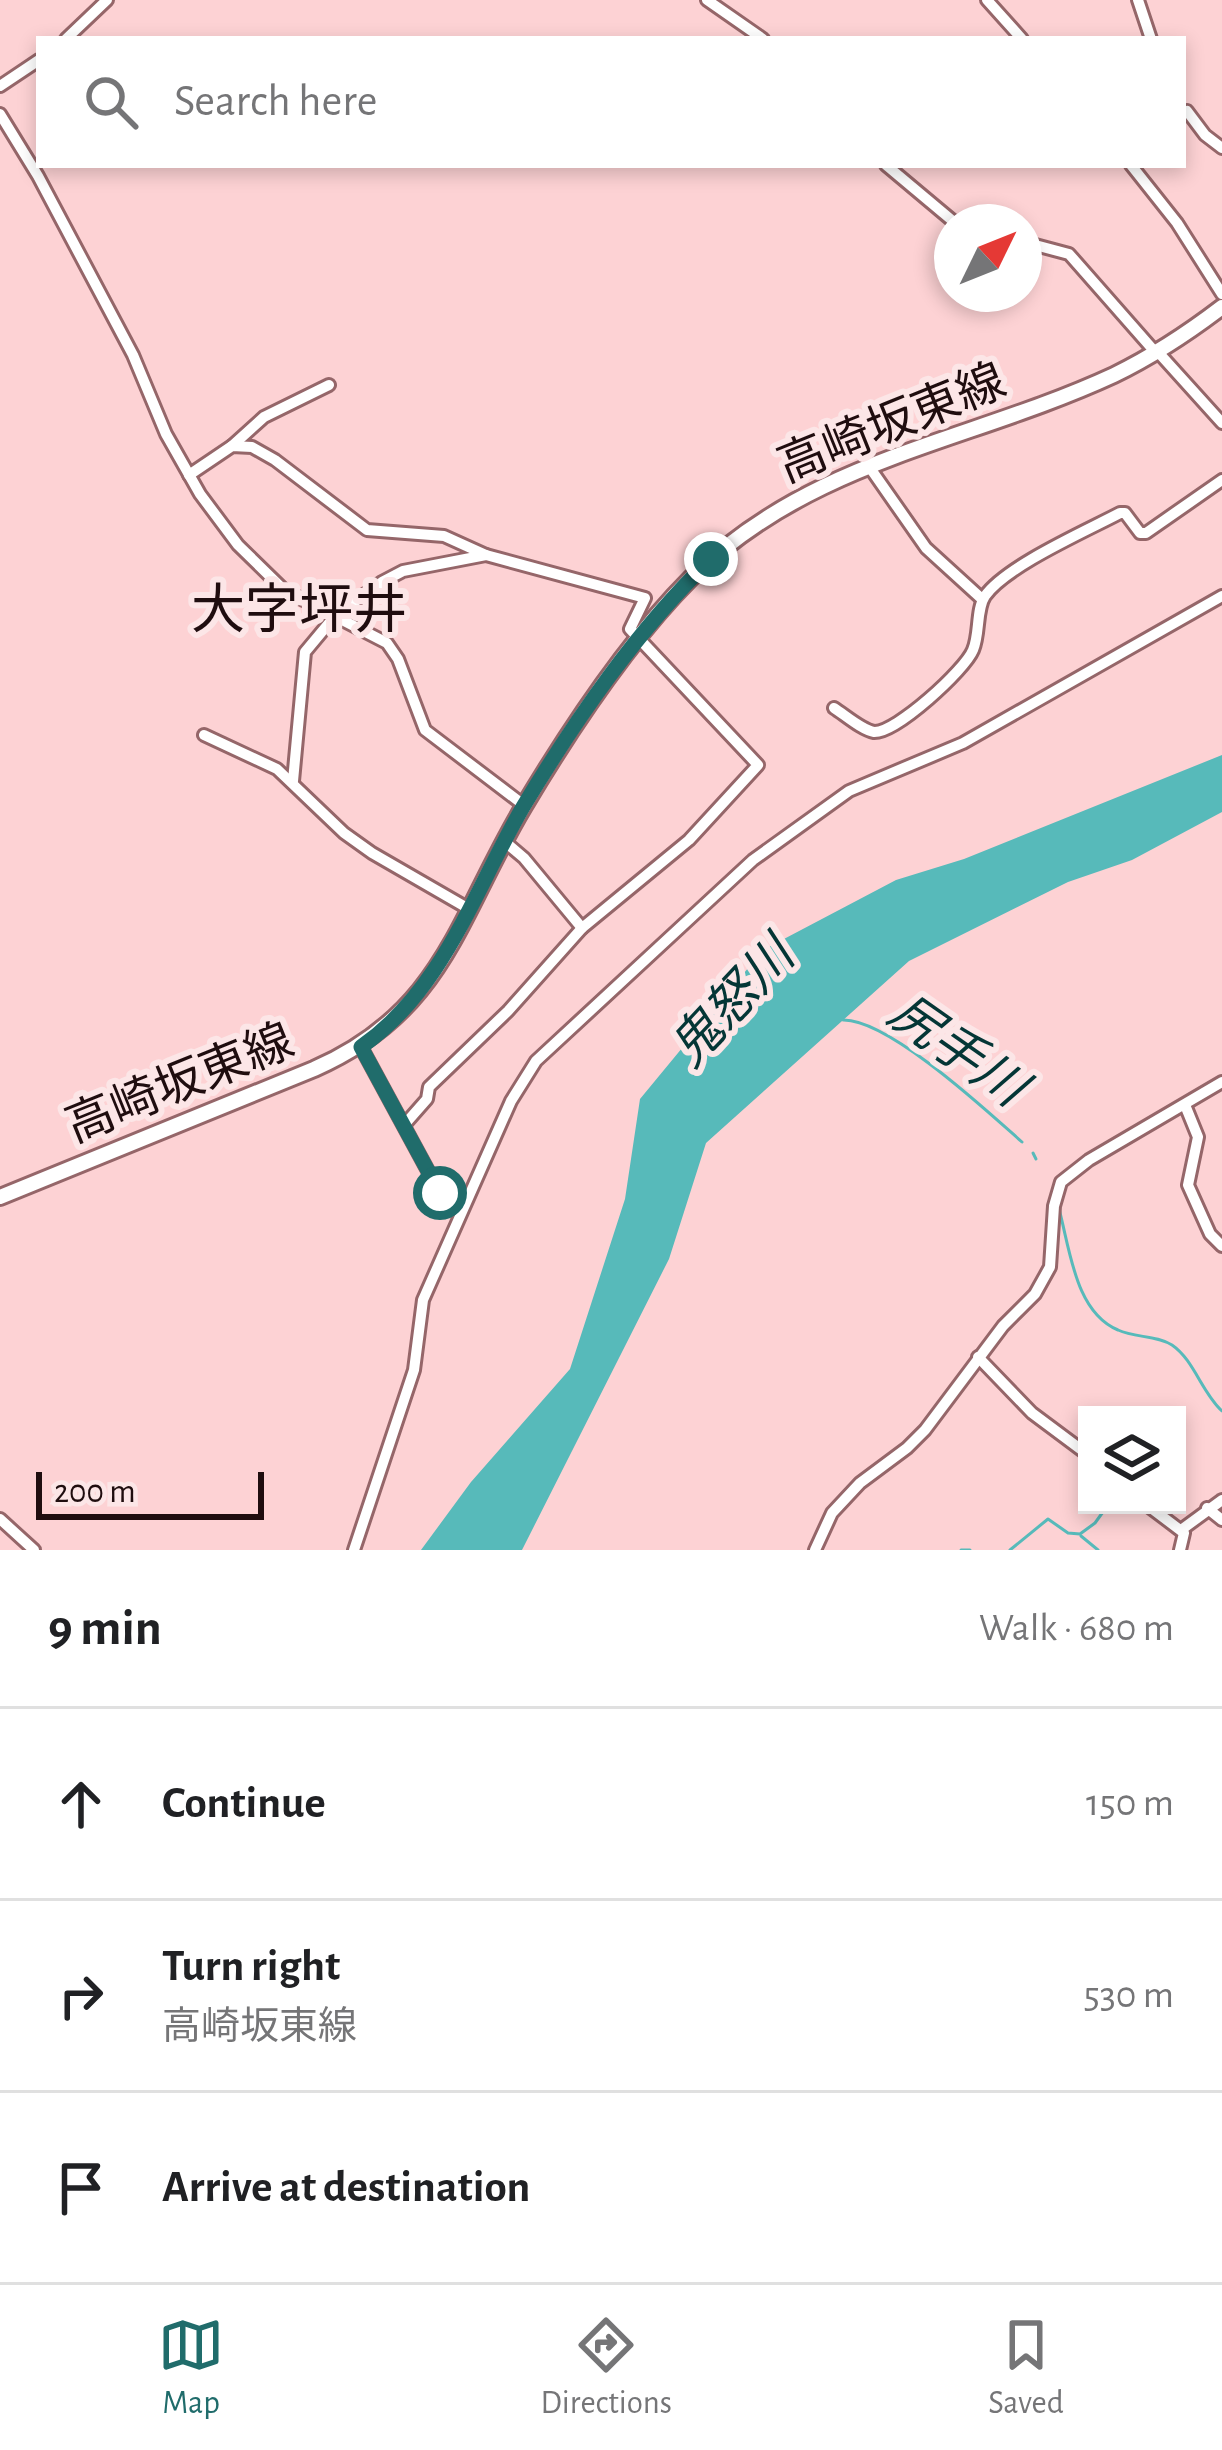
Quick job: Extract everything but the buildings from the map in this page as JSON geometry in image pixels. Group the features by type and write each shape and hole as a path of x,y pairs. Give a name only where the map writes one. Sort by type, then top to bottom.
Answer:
{"main road":[{"name":"高崎坂東線","path":"0,1197 361,1047 398,1018 421,992 524,806 581,717 689,580 754,524 803,494 868,465 1067,394 1157,352 1222,307"}],"street":[{"path":"69,36 107,0"},
{"path":"706,0 760,36"},
{"path":"987,0 1019,36"},
{"path":"1138,0 1150,36"},
{"path":"0,86 36,62"},
{"path":"1186,112 1204,135 1222,148"},
{"path":"0,114 133,355 166,434 238,545 268,577 301,600 387,643 425,730 524,806"},
{"path":"890,168 934,205"},
{"path":"1133,168 1178,223 1222,294"},
{"path":"1042,247 1069,254 1222,423"},
{"path":"190,475 264,417 329,385"},
{"path":"232,446 251,448 275,460 367,530 444,536 486,555 645,598 630,629 758,765 688,840 582,928 508,1011 429,1088 427,1099 405,1124"},
{"path":"868,465 926,548 982,599"},
{"path":"834,708 873,732 886,729 965,665 974,647 982,599 1040,555 1120,513 1140,533 1146,533 1222,480"},
{"path":"293,781 305,652 335,616 403,572 486,555"},
{"path":"354,1550 414,1370 423,1300 512,1101 536,1061 753,860 849,791 963,743 1222,596"},
{"path":"204,735 293,781 317,809 372,853 469,909"},
{"path":"504,841 582,928"},
{"path":"361,1047 440,1193"},
{"path":"817,1549 832,1513 860,1483 908,1448 978,1357 1035,1294 1050,1267 1055,1200 1061,1182 1079,1166 1222,1082"},
{"path":"1185,1105 1198,1137 1188,1185 1210,1234 1222,1246"},
{"path":"978,1357 1032,1413 1078,1447"},
{"path":"1181,1530 1222,1500"},
{"path":"1207,1508 1222,1520"},
{"path":"1159,1514 1184,1533 1180,1550"},
{"path":"0,1519 34,1550"}],"water":[{"name":"鬼怒川","path":"1222,755 1222,812 1132,860 1068,882 909,961 706,1143 669,1259 522,1550 421,1550 471,1482 570,1369 625,1199 640,1099 763,950 896,880 964,859"}],"waterway":[{"name":"尻手川","path":"843,1020 885,1034 910,1050 1022,1142"},
{"name":"尻手川","path":"1033,1153 1036,1159"},
{"name":"尻手川","path":"1059,1209 1076,1278 1092,1309 1118,1330 1172,1345 1222,1411"},
{"path":"1010,1550 1048,1519 1068,1533 1080,1534 1102,1514"},
{"path":"1081,1536 1098,1550"},
{"path":"961,1550 970,1550"}],"district":[{"name":"大字坪井","path":"299,609"}],"route":[{"path":"440,1193 361,1047 398,1018 429,982 561,747 669,603 711,559"}]}
